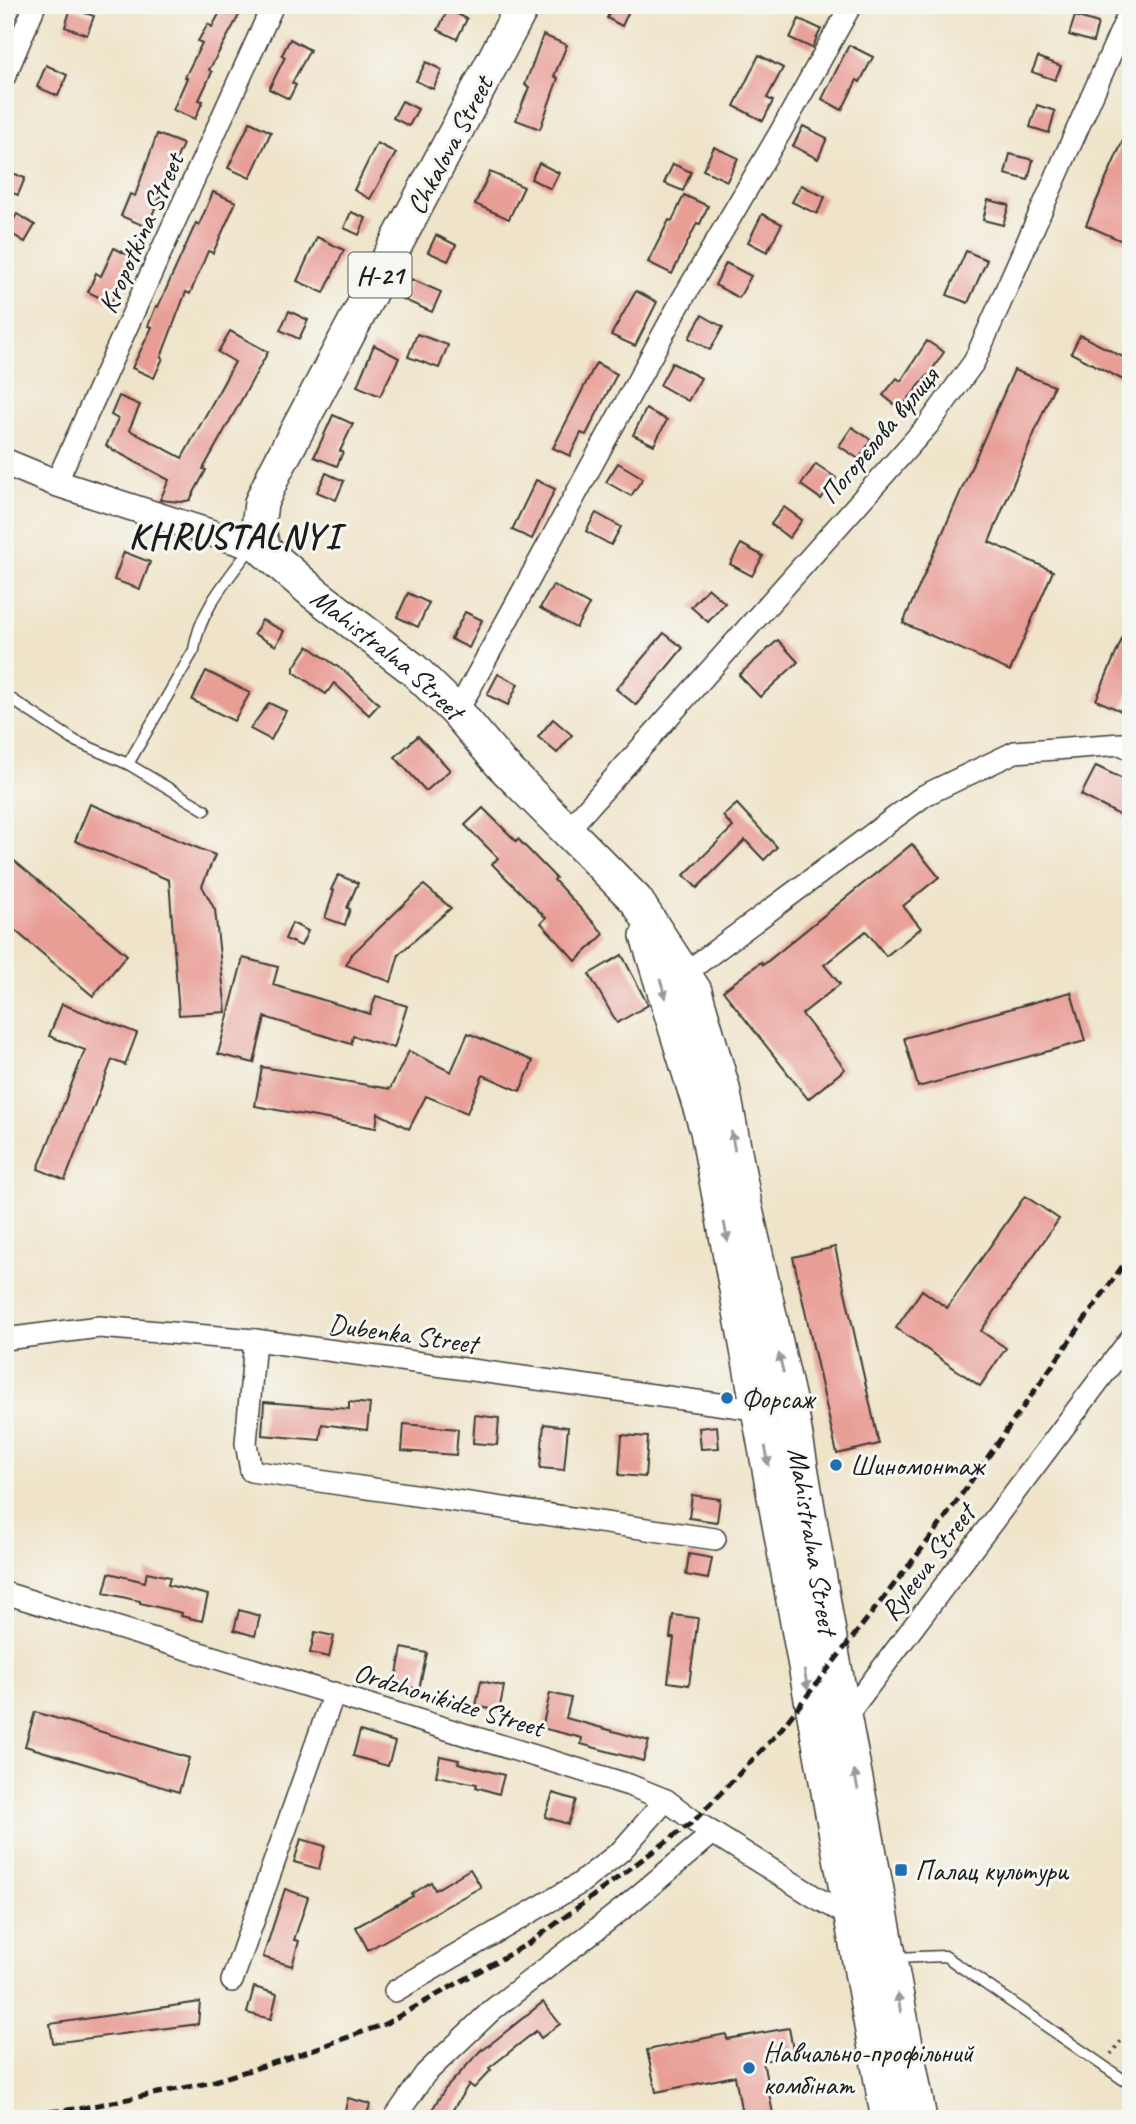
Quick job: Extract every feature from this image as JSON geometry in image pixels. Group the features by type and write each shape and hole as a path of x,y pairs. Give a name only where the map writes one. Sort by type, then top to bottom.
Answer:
{"main road":[{"name":"Chkalova Street","path":"258,548 261,503 275,472 523,5"},
{"name":"Mahistralna Street","path":"258,548 413,669 457,712 501,764 636,900 695,991 723,1088 745,1205 792,1413 844,1719 920,2119"},
{"name":"Mahistralna Street","path":"636,900 707,1131 888,2119"}],"street":[{"path":"5,76 35,5"},
{"name":"Kropotkina Street","path":"56,483 274,5"},
{"path":"457,712 679,305 782,131 851,5"},
{"name":"Погорєлова вулиця","path":"567,831 928,425 974,362 1131,8"},
{"name":"Mahistralna Street","path":"5,462 56,483 258,548"},
{"path":"684,974 925,796 1015,752 1121,744 1131,749"},
{"name":"Dubenka Street","path":"5,1339 99,1328 255,1340 759,1411 792,1413"},
{"name":"Ryleeva Street","path":"844,1719 1131,1338"},
{"path":"255,1340 246,1443 251,1471 715,1539"},
{"name":"Ordzhonikidze Street","path":"5,1592 629,1785 666,1800 713,1833 850,1916"},
{"path":"232,1980 334,1693"},
{"path":"395,1992 579,1884 621,1851 666,1800"},
{"path":"394,2119 425,2074 492,2010 625,1907 713,1833"}],"lane":[{"path":"128,764 194,650 196,634 214,598 258,548"},
{"path":"5,695 75,741 128,764 205,810"},
{"path":"891,1958 945,1956 1131,2085"}],"path":[{"path":"1103,2064 1131,2028"}],"building":[{"path":"224,5 233,5 242,10 209,70 212,72 199,100 203,101 195,119 173,110 202,43 198,41 208,24 212,27"},
{"path":"613,5 630,9 622,26 607,18"},
{"path":"71,8 94,16 87,35 65,27"},
{"path":"448,9 467,19 457,39 438,30"},
{"path":"1075,16 1098,23 1093,42 1069,35"},
{"path":"799,19 821,29 812,48 790,38"},
{"path":"543,35 567,45 554,76 558,78 540,129 516,120 529,87 525,85"},
{"path":"290,39 310,50 292,83 296,85 289,99 269,89 285,57 282,55"},
{"path":"849,45 873,57 860,82 857,80 842,110 822,99"},
{"path":"759,55 783,68 767,98 773,101 763,121 734,106"},
{"path":"1038,57 1061,66 1055,80 1032,72"},
{"path":"426,62 442,70 433,89 416,81"},
{"path":"46,65 67,75 58,96 37,87"},
{"path":"402,101 418,109 409,126 393,118"},
{"path":"1037,105 1055,111 1049,133 1030,127"},
{"path":"250,122 271,132 250,178 228,168"},
{"path":"1131,122 1131,245 1086,225"},
{"path":"803,126 827,138 818,159 793,146"},
{"path":"157,134 183,144 147,227 121,216 130,194 135,196"},
{"path":"377,143 396,153 370,199 354,190"},
{"path":"714,147 738,158 727,181 703,170"},
{"path":"1010,154 1033,160 1028,180 1005,174"},
{"path":"539,163 559,173 551,189 531,179"},
{"path":"673,164 691,172 683,191 664,183"},
{"path":"5,170 25,178 18,195 5,190"},
{"path":"490,172 524,187 509,219 475,204"},
{"path":"801,185 825,197 817,214 792,202"},
{"path":"213,192 236,202 213,253 208,251 190,294 186,292 154,378 132,368 152,327 148,326 156,306 158,307 196,223 199,225"},
{"path":"684,195 708,206 672,274 648,262"},
{"path":"988,200 1009,205 1003,225 983,220"},
{"path":"351,212 366,218 359,235 344,228"},
{"path":"17,214 35,225 25,242 7,231"},
{"path":"762,214 782,224 767,252 748,242"},
{"path":"436,235 456,245 448,261 428,252"},
{"path":"317,237 344,250 324,293 297,281"},
{"path":"114,248 132,257 111,303 88,292 96,273 101,276"},
{"path":"966,251 987,260 968,303 947,295"},
{"path":"726,263 751,276 739,298 715,285"},
{"path":"411,279 441,292 432,312 402,299"},
{"path":"636,291 657,302 635,346 611,335"},
{"path":"289,311 308,320 299,339 280,330"},
{"path":"702,315 723,327 710,350 689,338"},
{"path":"230,331 268,352 203,469 206,470 190,500 160,500 169,480 106,446 118,419 111,415 119,396 140,405 129,430 182,458 235,362 218,352"},
{"path":"417,334 448,345 439,368 408,357"},
{"path":"1080,335 1131,361 1131,384 1071,353"},
{"path":"927,341 944,352 900,409 883,395 897,378 901,381"},
{"path":"374,345 399,358 380,396 357,386"},
{"path":"596,363 617,374 586,435 581,433 570,456 553,448"},
{"path":"672,363 701,378 688,401 660,385"},
{"path":"1014,370 1054,386 989,542 1053,571 1010,671 903,623"},
{"path":"646,409 667,420 654,445 633,435"},
{"path":"333,415 353,424 340,451 343,452 337,466 314,457"},
{"path":"852,427 871,440 859,459 839,446"},
{"path":"618,463 643,478 631,496 606,482"},
{"path":"816,464 836,478 821,499 801,485"},
{"path":"326,473 344,481 336,500 317,492"},
{"path":"536,480 555,489 532,539 512,530"},
{"path":"784,507 802,520 789,538 771,524"},
{"path":"596,513 621,527 611,545 586,531"},
{"path":"741,544 763,556 752,576 730,564"},
{"path":"124,552 150,562 140,589 114,580"},
{"path":"553,585 589,605 576,628 540,608"},
{"path":"708,588 725,603 708,622 691,607"},
{"path":"408,593 429,603 418,627 397,617"},
{"path":"465,612 482,620 469,648 451,639"},
{"path":"1131,618 1131,689 1121,711 1096,700"},
{"path":"262,620 284,631 276,646 254,634"},
{"path":"664,633 683,648 636,705 616,689"},
{"path":"778,640 798,662 760,697 739,675"},
{"path":"308,646 348,674 379,704 369,715 334,683 326,694 294,672 294,667"},
{"path":"206,671 250,693 234,721 192,700"},
{"path":"498,674 518,684 508,705 487,695"},
{"path":"269,703 286,711 271,740 250,729"},
{"path":"553,719 572,735 557,753 538,737"},
{"path":"418,736 450,770 426,791 395,757"},
{"path":"1096,766 1131,783 1131,821 1081,795"},
{"path":"90,804 215,855 202,886 215,910 226,1012 179,1015 169,880 75,841"},
{"path":"737,804 777,847 764,860 745,840 697,888 684,875 733,827 723,816"},
{"path":"483,808 556,878 554,880 604,934 576,961 541,923 546,918 492,864 498,858 465,825"},
{"path":"912,844 939,877 903,906 921,928 886,956 866,931 824,965 840,984 802,1014 845,1069 808,1099 723,991 761,962 763,965"},
{"path":"5,853 127,955 93,996 5,922"},
{"path":"338,875 358,883 347,908 350,909 345,925 325,918 334,891 331,890"},
{"path":"424,885 451,908 399,954 391,982 346,965 350,956"},
{"path":"292,923 308,931 301,946 285,939"},
{"path":"622,955 648,1005 617,1023 589,974"},
{"path":"243,958 278,967 273,985 370,1014 376,996 407,1006 394,1048 353,1036 351,1044 265,1017 254,1063 218,1054"},
{"path":"1071,992 1085,1041 918,1087 904,1038"},
{"path":"62,1004 137,1033 125,1065 112,1060 65,1180 38,1169 85,1050 49,1036"},
{"path":"468,1033 533,1061 520,1091 483,1075 467,1113 426,1096 409,1129 378,1113 376,1128 255,1106 262,1067 390,1089 409,1051 451,1072"},
{"path":"1025,1196 1059,1219 981,1331 1006,1348 980,1386 896,1328 922,1290 947,1308"},
{"path":"835,1247 879,1444 837,1454 793,1257"},
{"path":"264,1402 349,1409 349,1402 370,1404 367,1430 322,1424 320,1440 262,1435"},
{"path":"475,1415 499,1418 497,1445 473,1443"},
{"path":"404,1424 458,1429 456,1455 402,1451"},
{"path":"544,1424 568,1427 564,1470 540,1468"},
{"path":"717,1426 719,1448 701,1449 699,1428"},
{"path":"622,1435 648,1437 645,1477 619,1475"},
{"path":"692,1495 720,1499 717,1522 689,1518"},
{"path":"689,1554 712,1558 708,1579 686,1575"},
{"path":"147,1572 170,1577 168,1585 208,1595 202,1621 140,1601 104,1593 109,1573 145,1582"},
{"path":"239,1610 260,1616 255,1636 234,1630"},
{"path":"673,1615 698,1618 689,1685 668,1682 674,1638 670,1638"},
{"path":"315,1632 334,1636 329,1657 310,1653"},
{"path":"402,1648 427,1653 419,1689 395,1684"},
{"path":"481,1681 504,1686 499,1711 476,1706"},
{"path":"550,1693 571,1698 566,1718 649,1741 643,1761 581,1744 582,1738 542,1728"},
{"path":"35,1712 189,1758 179,1792 25,1746"},
{"path":"360,1731 395,1742 388,1766 353,1756"},
{"path":"440,1756 504,1775 499,1794 476,1787 477,1784 436,1776"},
{"path":"553,1793 576,1800 568,1824 545,1817"},
{"path":"301,1839 325,1846 319,1869 294,1862"},
{"path":"470,1869 481,1887 368,1950 356,1927 413,1896 412,1894 431,1882 435,1890"},
{"path":"285,1889 308,1897 294,1940 299,1941 292,1966 263,1957"},
{"path":"254,1987 277,1994 271,2019 247,2013"},
{"path":"200,2002 198,2024 53,2043 50,2024"},
{"path":"543,2002 560,2024 541,2038 536,2031 489,2068 491,2070 474,2088 469,2084 447,2119 426,2119 445,2089 482,2049"},
{"path":"789,2028 794,2055 763,2061 774,2119 743,2119 735,2076 656,2092 647,2050 726,2034 727,2039"},
{"path":"348,2098 370,2104 366,2119 343,2119"}],"railway":[{"path":"5,2117 83,2108 208,2083 385,2024 531,1942 694,1821 778,1733 935,1532 1131,1254"}],"place":[{"name":"Форсаж","path":"727,1398"},
{"name":"Шиномонтаж","path":"836,1465"},
{"name":"Палац культури","path":"901,1870"},
{"name":"Навчально-профільний комбінат","path":"749,2068"}],"district":[{"name":"KHRUSTALNYI","path":"235,536"}]}
